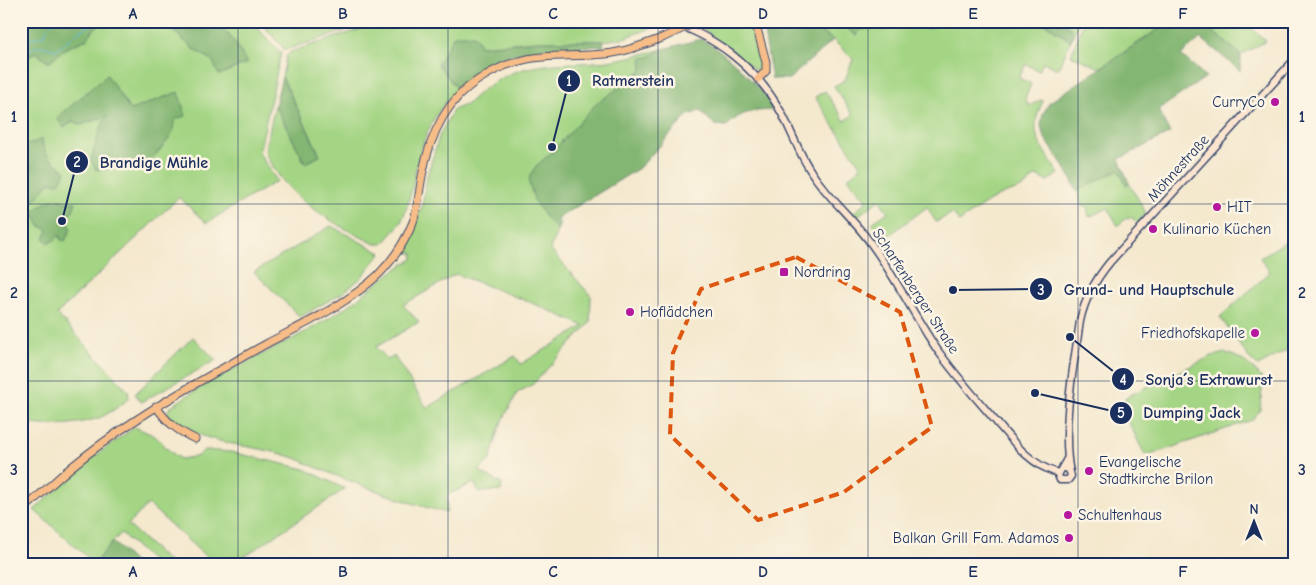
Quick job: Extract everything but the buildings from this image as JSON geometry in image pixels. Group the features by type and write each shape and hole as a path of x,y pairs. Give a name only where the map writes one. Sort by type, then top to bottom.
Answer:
{"main road":[{"path":"21,512 82,458 127,424 342,302 366,285 391,261 398,251 413,220 428,152 435,131 448,109 466,89 487,74 514,61 545,56 606,54 639,47 699,21"},
{"path":"756,21 766,62 766,71 758,79"},
{"path":"156,406 172,426 195,439"}],"street":[{"name":"Scharfenberger Straße","path":"665,21 694,31 712,41 728,52 758,79 771,94 782,113 810,170 821,186 873,245 901,287 936,349 1020,449 1042,467 1060,471"},
{"name":"Möhnestraße","path":"1070,472 1068,458 1070,403 1080,321 1093,284 1110,262 1295,59"},
{"path":"1060,471 1067,468 1070,472 1070,478 1066,481 1060,480 1060,471 1068,458"}],"highlighted area":[{"path":"796,257 900,312 932,427 844,492 758,520 670,435 673,353 701,289"}],"green space":[{"path":"1030,20 1044,24 1070,41 1072,29 1061,21 1080,21 1058,69 1043,62 1039,71 1026,64 1019,78 1031,84 1025,99 1029,106 1041,100 1043,101 1038,113 1036,132 1042,148 1059,174 1047,181 1037,176 1026,185 999,196 959,222 953,213 936,222 927,207 884,239 872,223 888,212 879,200 855,218 852,214 867,201 848,178 861,167 815,97 825,91 845,121 853,115 834,86 845,80 853,59 833,40 819,31 838,21 857,36 859,30 902,21 921,21 927,29 934,26 937,21 981,21 982,24 994,21 1016,21 1016,25"},
{"path":"21,21 71,21 72,25 83,21 103,21 87,39 66,48 50,61 46,61 36,52 21,62"},
{"path":"103,21 162,21 195,50 212,60 234,41 216,21 251,21 281,53 259,153 277,181 206,223 180,198 177,199 57,314 128,391 129,398 99,418 60,425 30,424 21,422 21,150 25,146 21,148 21,62 36,52 46,61 50,61 66,48 87,39"},
{"path":"162,21 216,21 234,41 247,63 219,75 212,60 195,50"},
{"path":"259,21 376,21 285,50"},
{"path":"386,21 614,21 641,22 657,26 624,38 603,41 539,41 481,46 438,64 457,89 440,109 428,130 402,220 383,244 375,244 319,213 293,192 269,161 265,150 275,105 305,163 320,155 282,77 286,57 290,52"},
{"path":"715,21 751,21 760,56 761,69 759,73 701,27"},
{"path":"762,21 835,21 820,31 833,40 789,79 772,79"},
{"path":"838,21 902,21 860,30 857,36"},
{"path":"1042,21 1061,21 1072,29 1071,41"},
{"path":"1084,21 1166,21 1162,27 1100,68 1071,55"},
{"path":"1166,21 1197,21 1211,30 1241,55 1240,71 1201,38 1181,55 1206,77 1158,110 1170,133 1119,159 1129,183 1127,186 1118,170 1077,191 1067,171 1043,135 1041,125 1043,114 1050,102 1162,27"},
{"path":"1197,21 1247,21 1246,23 1266,41 1241,55"},
{"path":"454,35 474,35 481,46 539,41 603,41 604,46 544,49 506,57 488,64 457,89 438,64"},
{"path":"701,39 721,52 739,68 772,103 773,110 748,113 738,117 727,126 715,125 700,111 688,115 639,168 556,219 560,224 557,230 535,202 529,183 530,175 536,166 550,154 595,105 642,70 641,58 649,57 663,49"},
{"path":"663,49 747,87 673,90 688,115 639,168 555,220 559,226 550,249 591,296 590,323 533,384 517,393 500,426 490,460 479,471 502,484 501,491 479,492 474,483 447,495 447,513 383,493 292,457 276,452 226,443 195,433 180,425 167,414 169,408 205,384 328,319 351,304 394,270 413,259 413,253 403,252 422,206 427,176 440,134 453,110 465,106 481,91 497,81 527,68 543,65 607,61","holes":["456,274 537,305 584,326 521,364 515,356 427,408 394,356 388,360 376,347 419,322 403,305"]},
{"path":"107,75 130,110 178,92 186,116 180,117 174,122 170,137 151,159 132,165 96,170 91,160 100,129 107,116 81,125 73,121 64,128 57,118"},
{"path":"282,77 320,156 305,163 275,105"},
{"path":"42,139 44,150 53,162 66,171 59,183 49,183 34,201 24,204 21,203 21,148"},
{"path":"1118,170 1127,185 1129,183 1146,213 1138,223 1131,217 1129,219 1126,218 1118,226 1108,208 1089,217 1087,207 1083,207 1077,191"},
{"path":"57,199 65,202 76,202 67,218 71,229 65,241 60,239 59,235 55,240 48,243 44,239 48,230 40,226 33,212 46,202"},
{"path":"331,226 381,253 360,279 344,292 300,317 254,272"},
{"path":"1295,235 1295,346 1258,366 1249,358 1220,317 1270,272 1260,258"},
{"path":"193,337 216,360 141,402 135,394"},
{"path":"1225,353 1247,363 1263,380 1260,410 1252,420 1150,455 1144,453 1119,403 1132,394 1212,356"},
{"path":"135,427 155,436 181,459 198,456 204,450 231,452 305,469 345,489 233,564 214,564 148,504 128,525 171,564 155,564 121,533 94,563 34,510 88,461"},
{"path":"113,542 136,564 103,564 98,559"}],"waterway":[{"path":"50,25 53,21"},
{"path":"21,56 37,47 55,50 77,33 98,21"},
{"path":"21,43 28,38 44,36 47,28"}],"place":[{"name":"CurryCo","path":"1275,102"},
{"name":"Ratmerstein","path":"552,147"},
{"name":"HIT","path":"1217,207"},
{"name":"Brandige Mühle","path":"62,221"},
{"name":"Kulinario Küchen","path":"1153,229"},
{"name":"Nordring","path":"784,272"},
{"name":"Grund- und Hauptschule","path":"953,290"},
{"name":"Hoflädchen","path":"630,312"},
{"name":"Friedhofskapelle","path":"1255,333"},
{"name":"Sonja´s Extrawurst","path":"1070,337"},
{"name":"Dumping Jack","path":"1035,393"},
{"name":"Evangelische Stadtkirche Brilon","path":"1089,471"},
{"name":"Schultenhaus","path":"1068,515"},
{"name":"Balkan Grill Fam. Adamos","path":"1069,538"}]}
